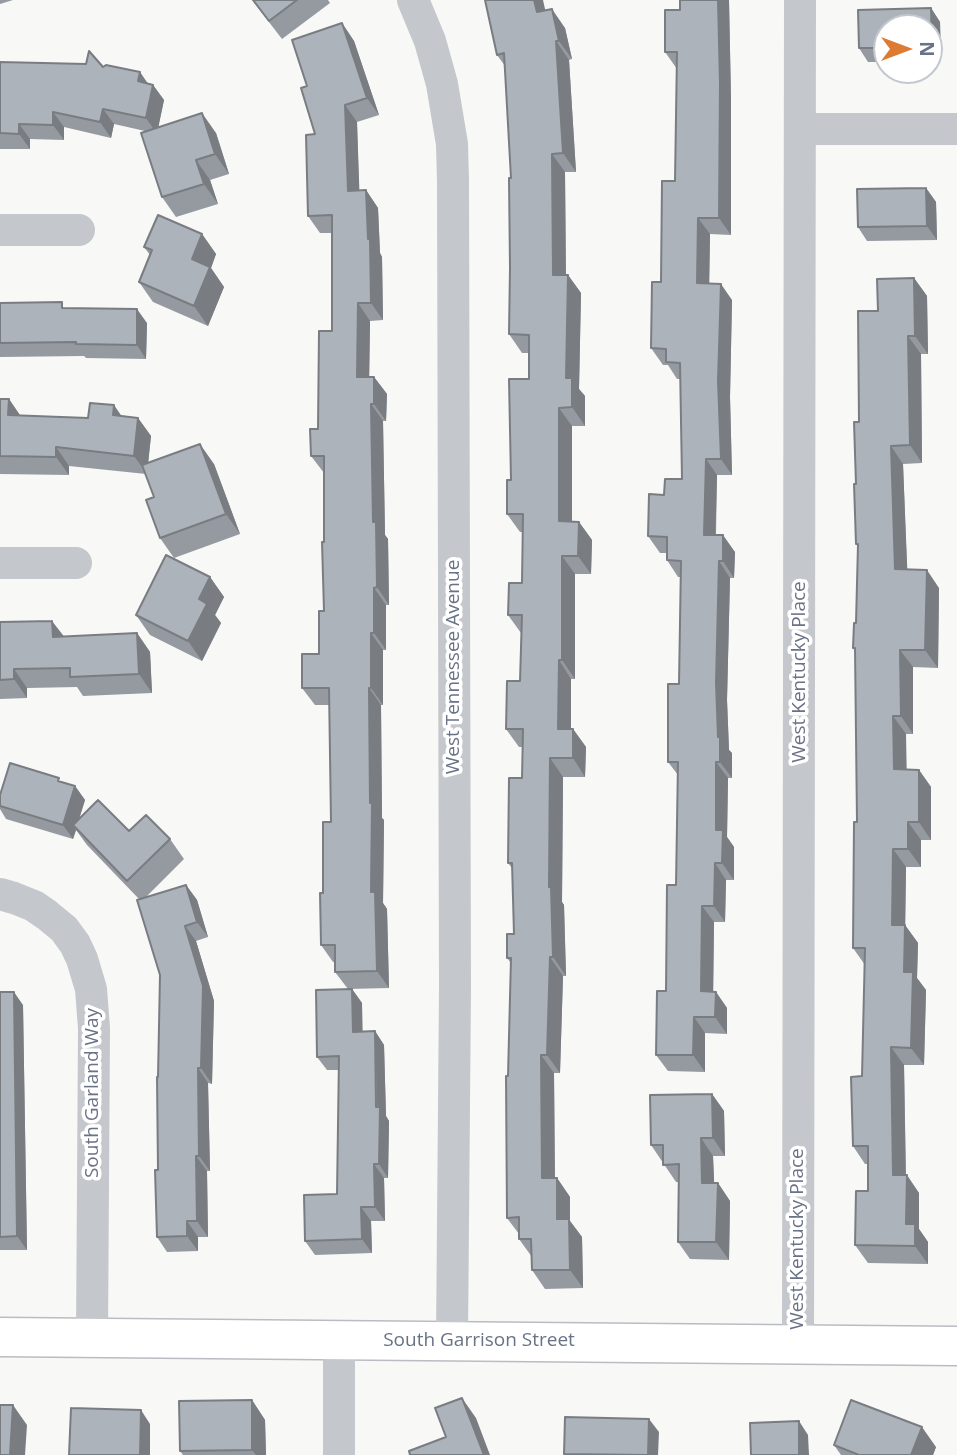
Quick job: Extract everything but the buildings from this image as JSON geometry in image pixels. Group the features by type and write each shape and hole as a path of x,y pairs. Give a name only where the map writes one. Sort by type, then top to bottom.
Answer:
{"main road":[{"name":"South Garrison Street","path":"0,1337 957,1346"}],"street":[{"name":"West Tennessee Avenue","path":"413,0 430,41 442,84 452,144 455,988 452,1340"},
{"name":"West Kentucky Place","path":"798,1344 800,0"},
{"path":"800,129 957,129"},
{"path":"0,230 79,230"},
{"path":"0,563 76,563"},
{"name":"South Garland Way","path":"0,894 34,906 64,929 82,959 91,989 94,1028 92,1338"},
{"path":"339,1340 339,1455"}]}
